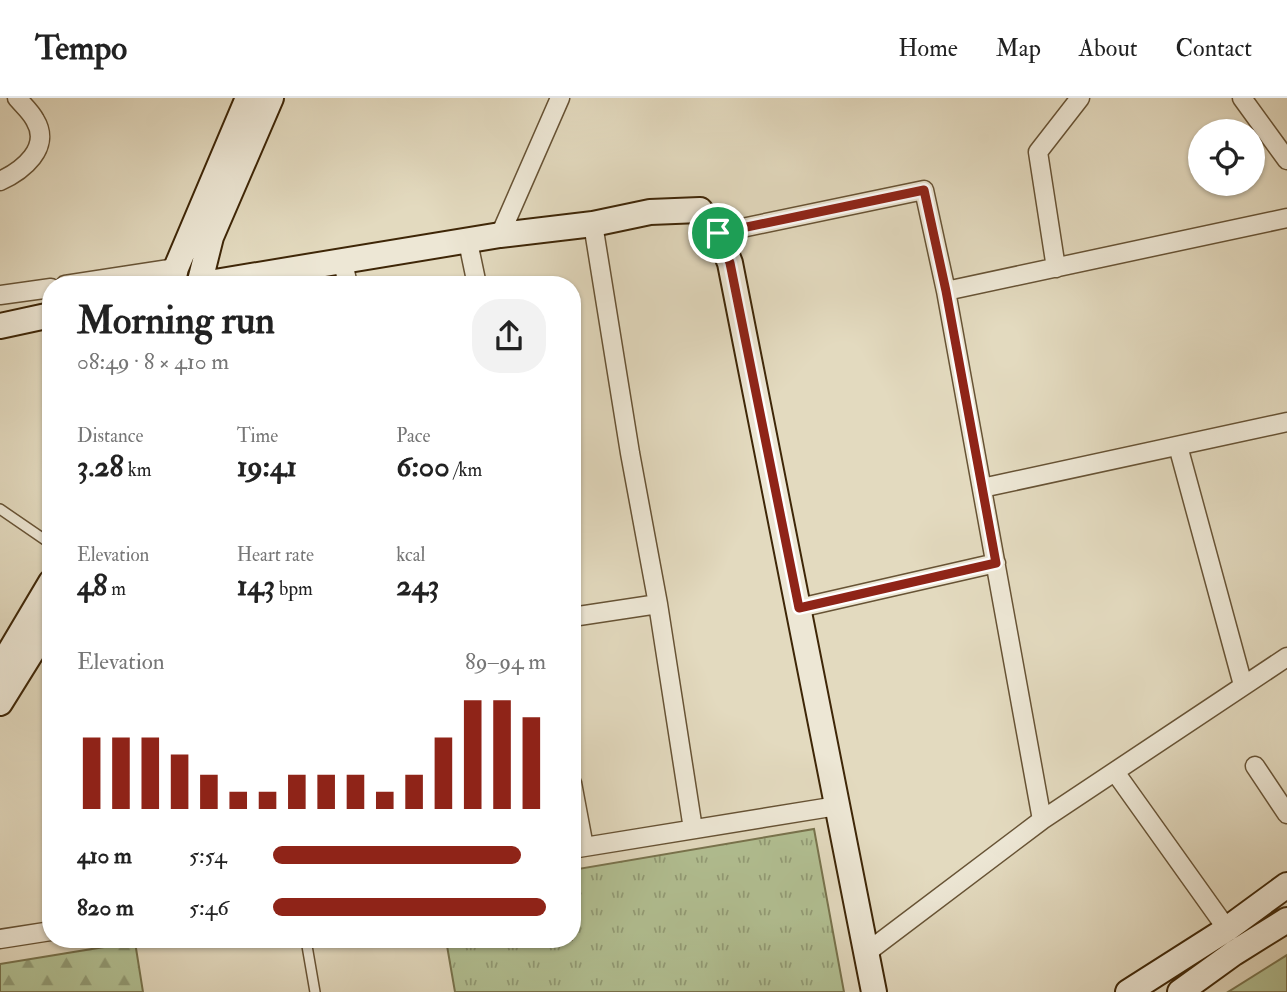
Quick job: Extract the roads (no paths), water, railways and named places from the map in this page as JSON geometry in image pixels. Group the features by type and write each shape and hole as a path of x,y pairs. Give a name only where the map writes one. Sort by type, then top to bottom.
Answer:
{"street":[{"path":"0,181 15,174 32,160 40,141 37,122 17,98"},
{"path":"174,276 248,98"},
{"path":"200,276 211,237 271,98"},
{"path":"500,235 560,98"},
{"path":"1056,268 1038,152 1080,98"},
{"path":"1242,98 1287,160"},
{"path":"718,233 924,190 946,291 1042,820"},
{"path":"320,276 346,274 500,235 593,224 650,212 700,209 718,233 730,263 874,992"},
{"path":"946,291 1287,218"},
{"path":"593,224 630,453 658,604 693,829"},
{"path":"468,242 475,276"},
{"path":"0,295 42,289"},
{"path":"0,326 42,317"},
{"path":"982,488 1287,422"},
{"path":"1178,446 1243,685"},
{"path":"799,608 996,563"},
{"path":"0,668 42,597"},
{"path":"581,616 658,604"},
{"path":"0,703 42,635"},
{"path":"866,953 1042,820 1287,657"},
{"path":"1255,766 1287,814"},
{"path":"1115,772 1227,929"},
{"path":"581,848 837,806"},
{"path":"1128,992 1227,929 1287,885"},
{"path":"1180,992 1234,953 1287,920"},
{"path":"0,939 42,932"}],"lane":[{"path":"0,509 42,538"},
{"path":"307,948 315,992"}]}
